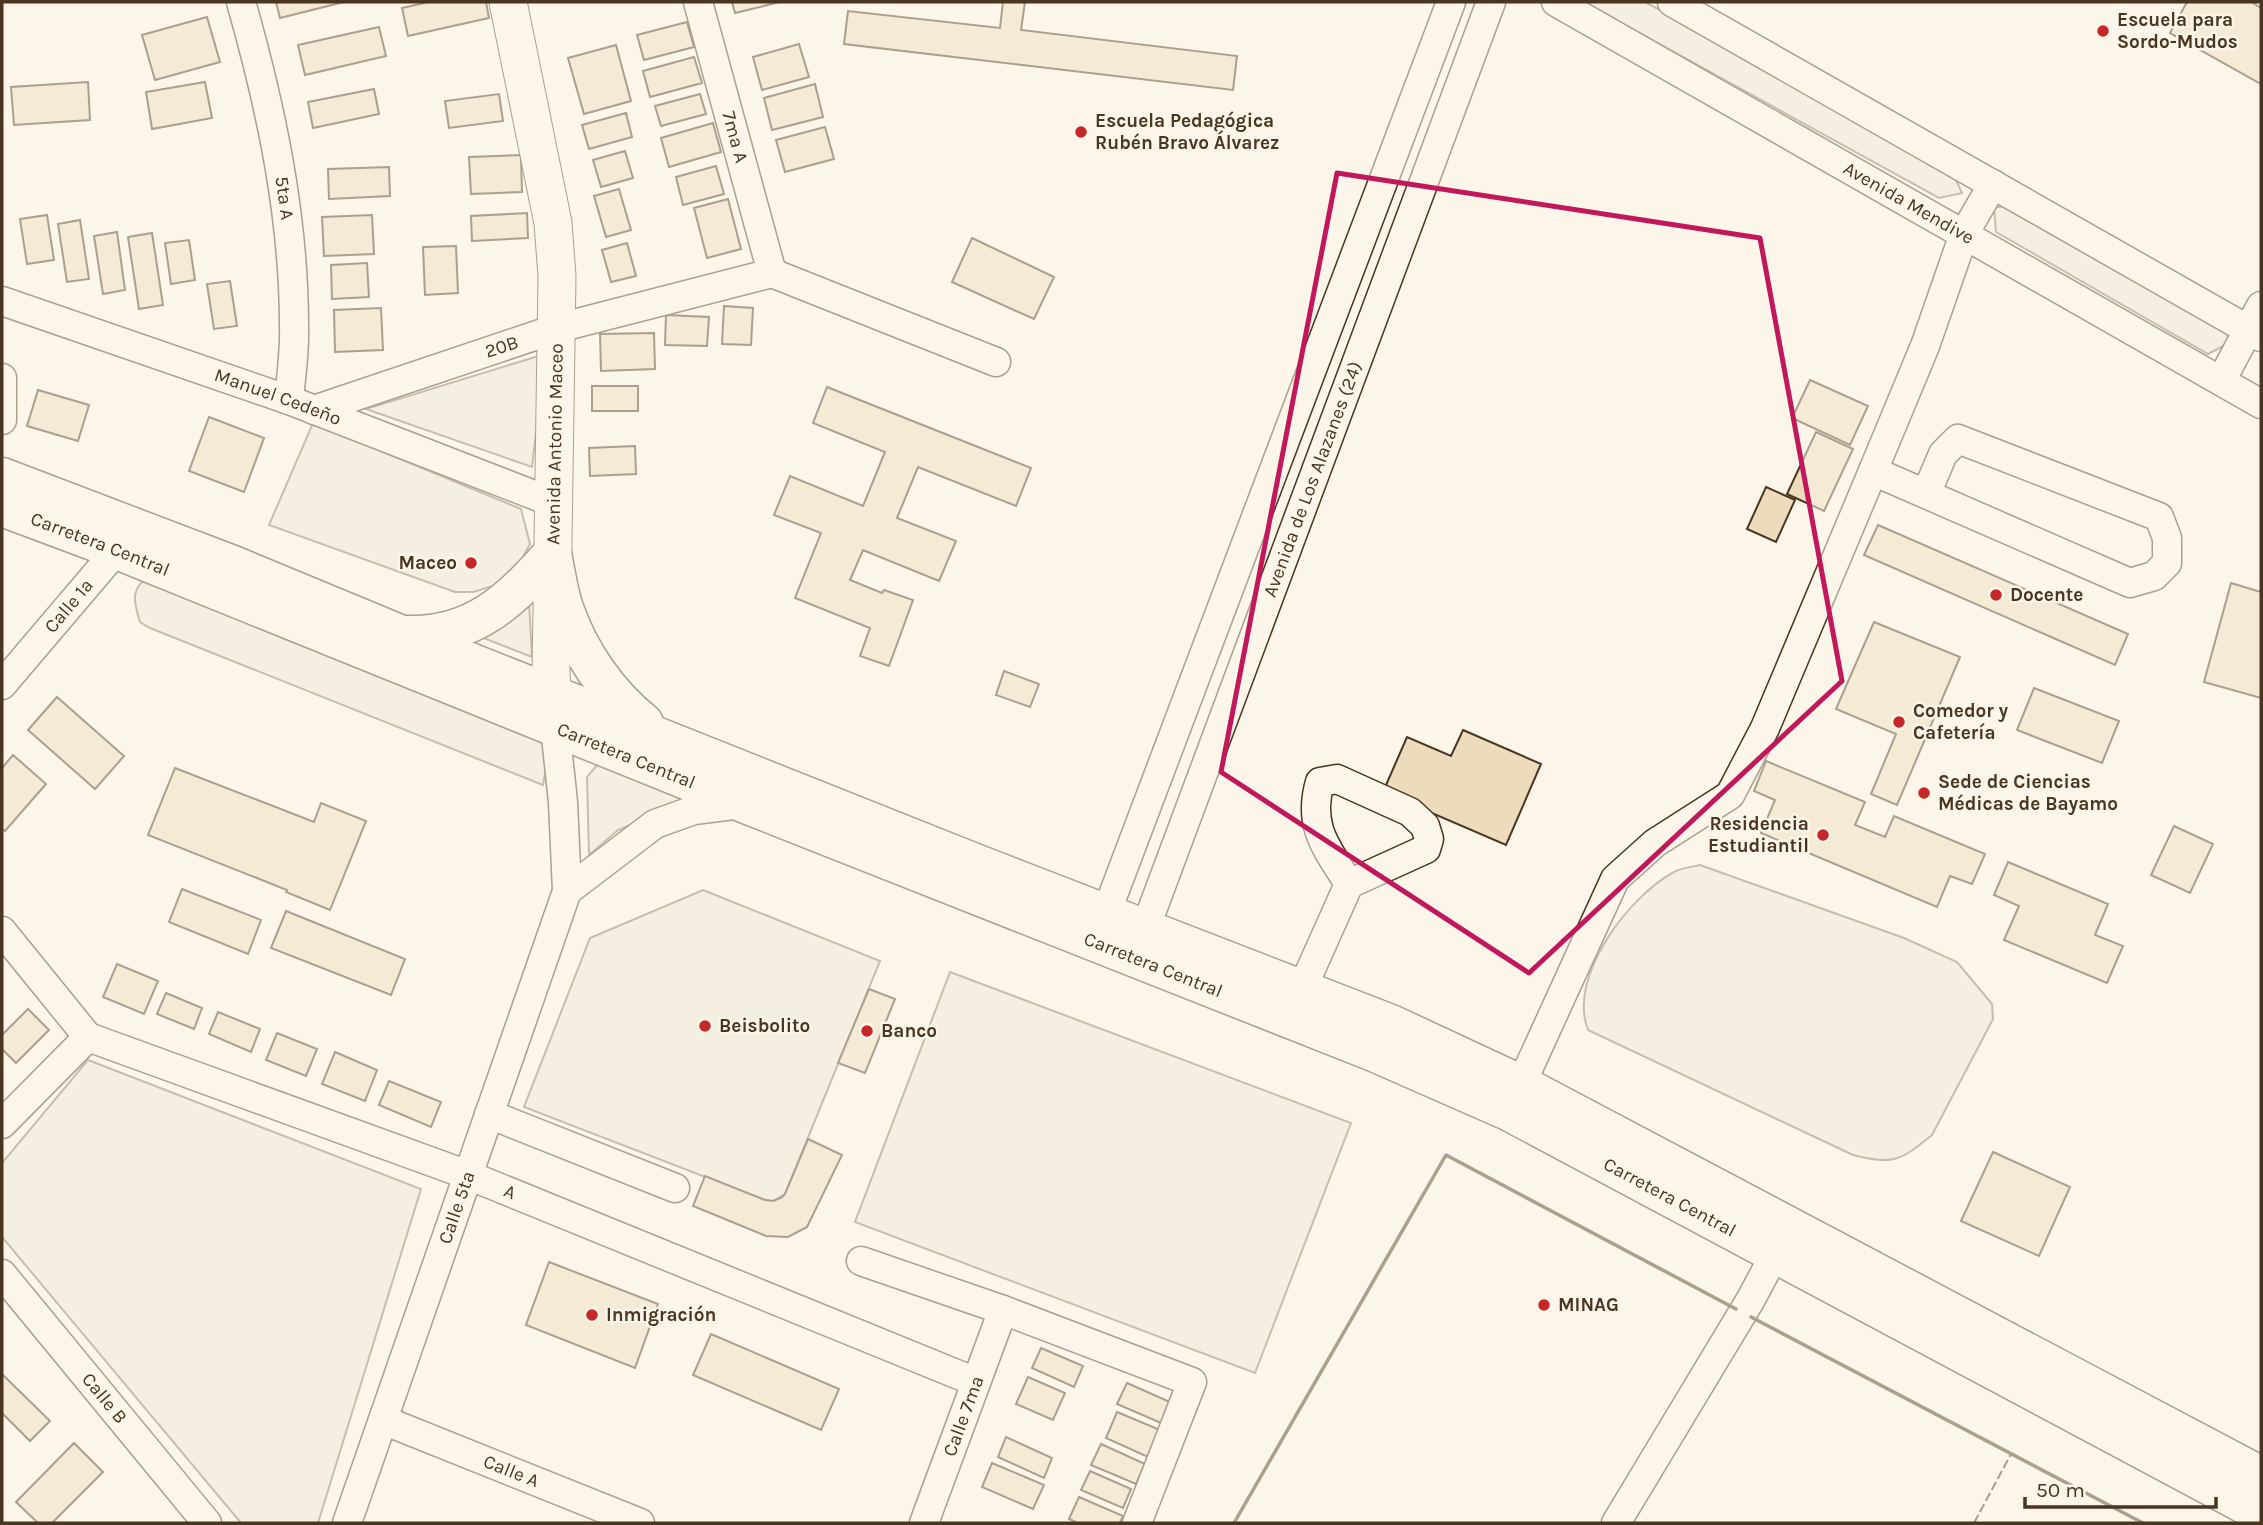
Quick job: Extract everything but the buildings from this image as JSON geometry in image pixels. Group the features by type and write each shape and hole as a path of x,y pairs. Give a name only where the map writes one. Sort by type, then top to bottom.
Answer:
{"highway":[{"name":"Carretera Central","path":"2,477 126,539 554,711 671,741 975,863 1101,927"},
{"name":"Carretera Central","path":"2,507 233,565 402,635 743,803 1101,927 1376,1053 1515,1098"},
{"path":"402,635 428,636 449,633 491,612 521,590 552,554"},
{"path":"552,554 563,606 583,651 610,690 641,722 671,741"},
{"name":"Carretera Central","path":"1140,943 1301,989 1391,1024 1515,1098 1782,1241 2259,1506"}],"main road":[{"name":"Avenida Antonio Maceo","path":"508,2 553,223 558,276 552,502 551,673 554,711"}],"street":[{"name":"5ta A","path":"241,2 277,152 291,248 301,405"},
{"name":"7ma A","path":"698,2 772,274"},
{"name":"Avenida de Los Alazanes (24)","path":"1101,927 1451,2"},
{"name":"Avenida de Los Alazanes (24)","path":"1140,943 1491,2"},
{"name":"Avenida Mendive","path":"1556,2 2261,404"},
{"path":"1672,2 1993,184 2257,325 2221,381"},
{"path":"1515,1098 1615,878 1655,843 1730,795 1765,728 1873,471 1925,346 1964,234 1993,184"},
{"name":"20B","path":"301,405 558,328 772,274"},
{"path":"772,274 996,362"},
{"name":"Manuel Cedeño","path":"2,300 301,405 552,502"},
{"path":"2,378 2,420"},
{"path":"1873,471 2130,583 2154,576 2167,562 2167,538 2159,517 1958,439 1943,454 1926,494"},
{"name":"Calle 1ª","path":"2,685 126,539"},
{"name":"Avenida Antonio Maceo","path":"554,711 563,802 567,891"},
{"path":"567,891 655,824 694,810 743,803"},
{"path":"1301,989 1349,884"},
{"name":"Calle 5ta","path":"347,1523 567,891"},
{"path":"2,931 88,1037 2,1124"},
{"name":"A","path":"88,1037 468,1175 976,1382"},
{"path":"489,1114 675,1188"},
{"path":"1616,1523 1782,1241"},
{"path":"861,1261 1003,1310 1192,1382 1137,1523"},
{"name":"Calle B","path":"2,1274 208,1523"},
{"name":"Calle 7ma","path":"924,1523 1003,1310"},
{"name":"Calle A","path":"383,1420 640,1523"}],"highlighted area":[{"path":"1337,173 1760,238 1842,681 1529,973 1221,772"}],"shaded area":[{"path":"1583,2 1645,2 1950,166 1962,193 1939,198"},
{"path":"2013,204 2229,324 2227,344 2208,354 1996,232 1994,208"},
{"path":"545,354 532,467 366,409"},
{"path":"313,423 521,509 530,544 510,581 473,592 455,592 269,525"},
{"path":"152,574 543,738 547,763 543,785 150,628 140,622 135,595 140,584"},
{"path":"529,601 532,657 476,635"},
{"path":"604,757 700,795 618,830 589,855 587,777"},
{"path":"1700,865 1904,938 1957,962 1992,1004 1993,1019 1932,1135 1896,1158 1878,1160 1853,1155 1588,1030 1584,1009 1586,986 1606,940 1639,899 1657,884 1677,871"},
{"name":"Beisbolito","path":"703,890 880,961 785,1194 773,1201 524,1107 590,938"},
{"path":"950,972 1351,1123 1255,1373 855,1222"},
{"path":"88,1060 421,1189 318,1523 241,1523 2,1237 2,1163"}],"fence":[{"path":"1974,1523 2011,1454"}],"wall":[{"path":"1234,1523 1446,1155 1736,1309"},
{"path":"1751,1317 2143,1523"}],"place":[{"name":"Escuela para Sordo-Mudos","path":"2103,31"},
{"name":"Escuela Pedagógica Rubén Bravo Álvarez","path":"1081,132"},
{"name":"Maceo","path":"471,563"},
{"name":"Docente","path":"1996,595"},
{"name":"Comedor y Cafetería","path":"1899,722"},
{"name":"Sede de Ciencias Médicas de Bayamo","path":"1924,793"},
{"name":"Residencia Estudiantil","path":"1823,835"},
{"name":"Beisbolito","path":"705,1026"},
{"name":"Banco","path":"867,1031"},
{"name":"MINAG","path":"1544,1305"},
{"name":"Inmigración","path":"592,1315"}]}
